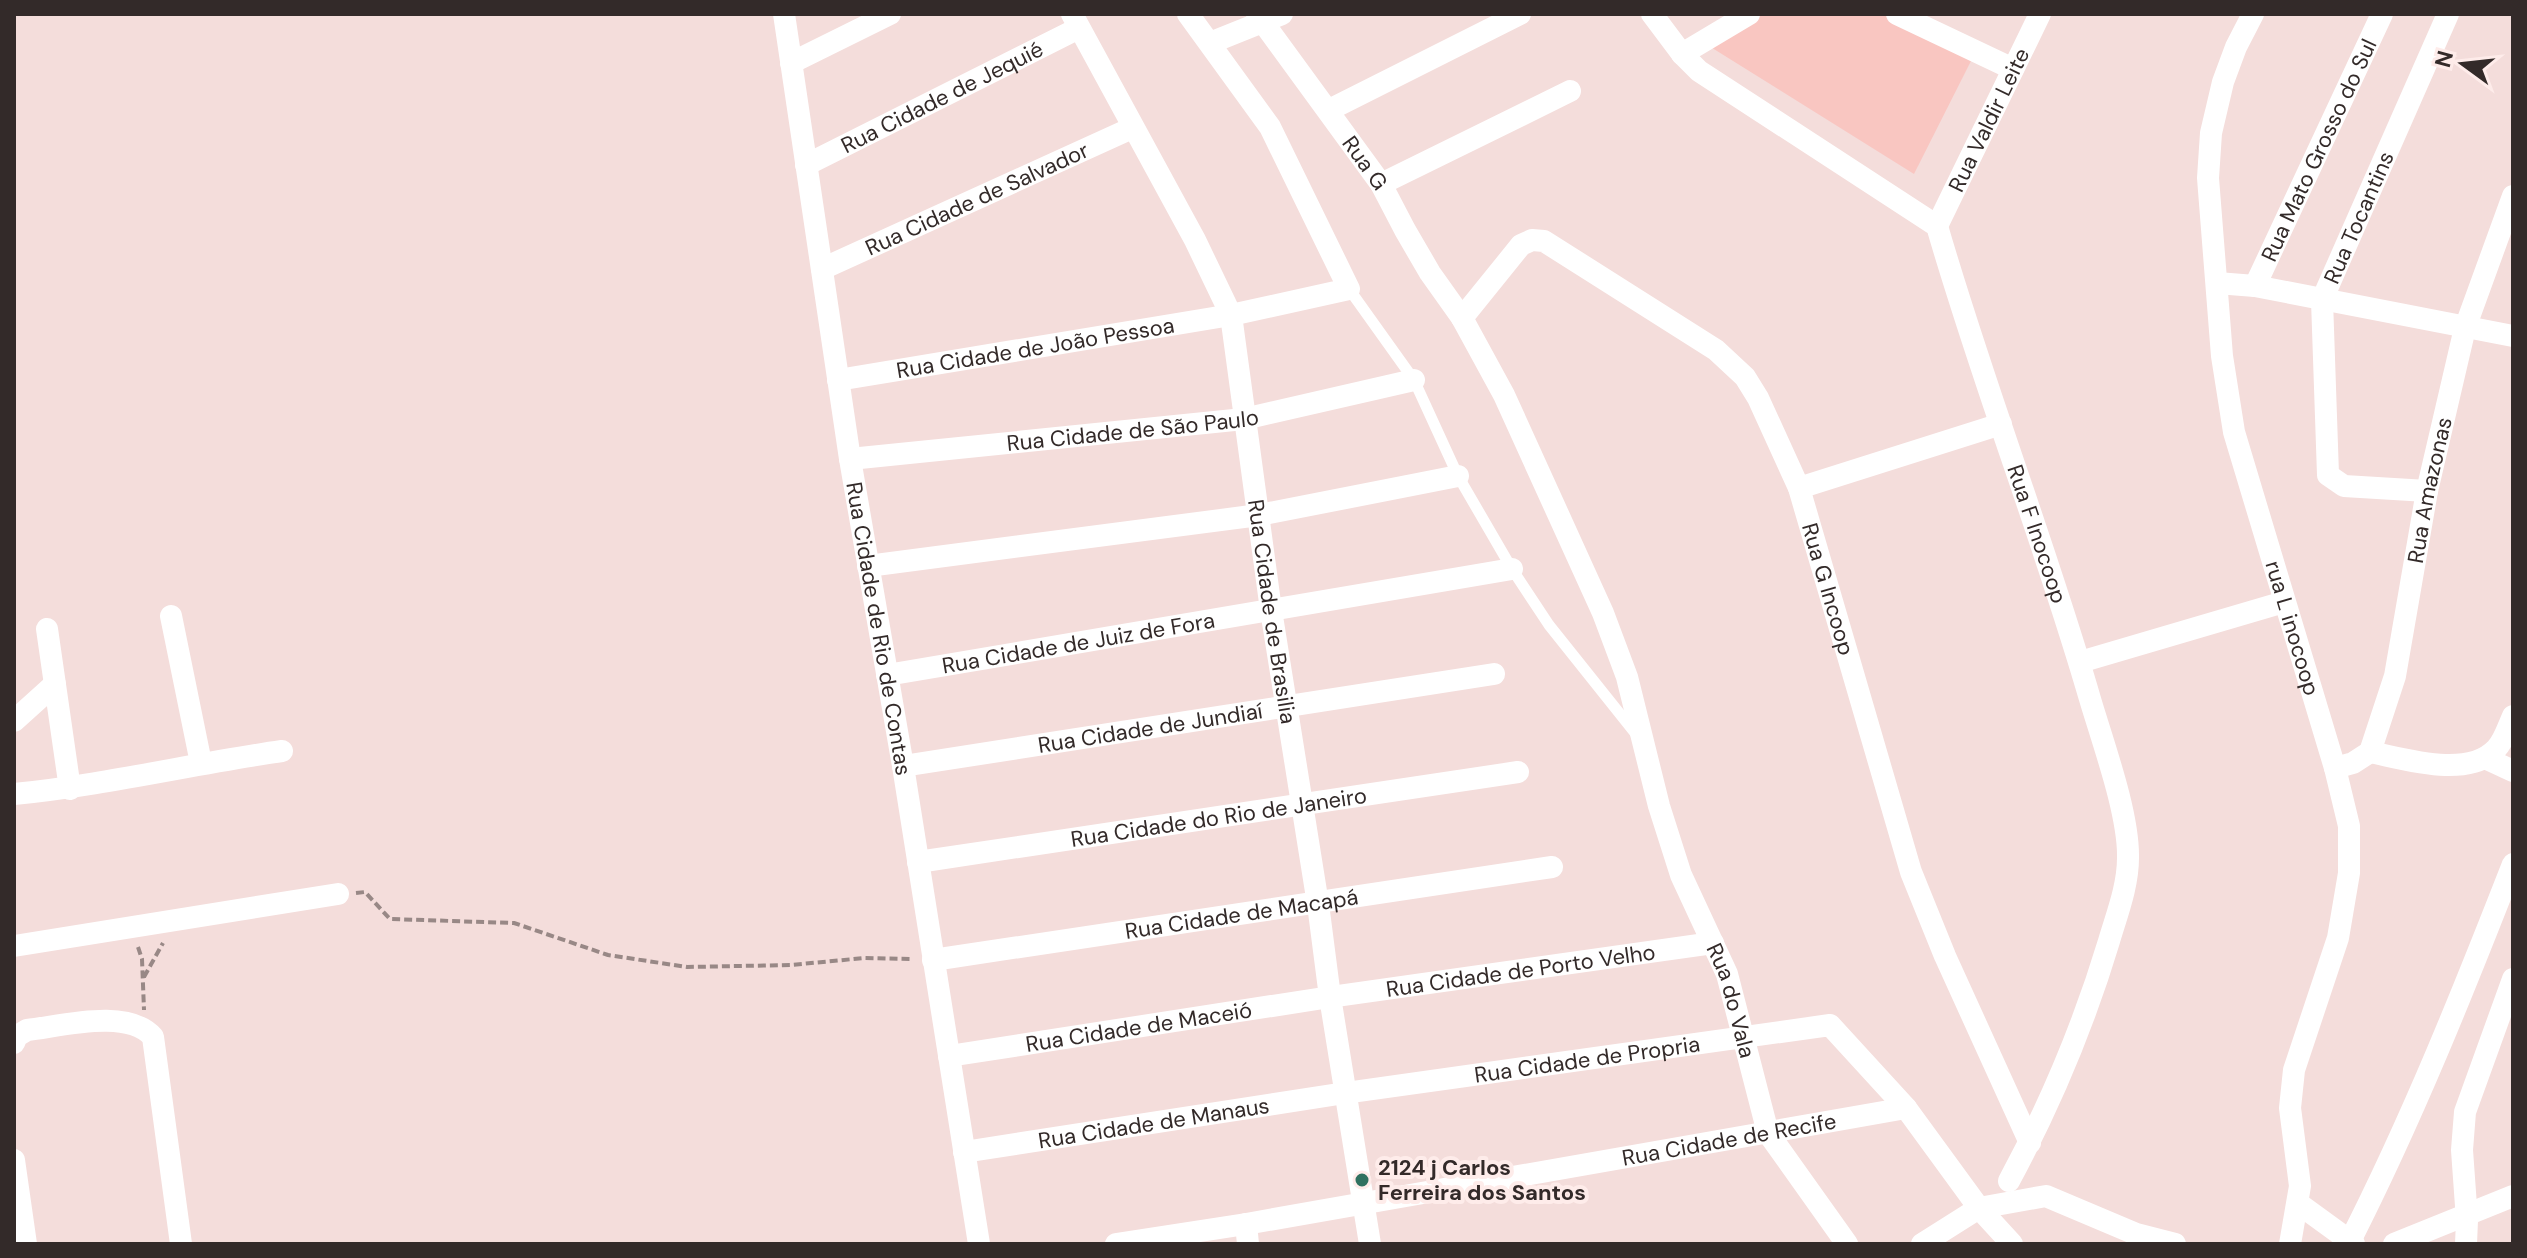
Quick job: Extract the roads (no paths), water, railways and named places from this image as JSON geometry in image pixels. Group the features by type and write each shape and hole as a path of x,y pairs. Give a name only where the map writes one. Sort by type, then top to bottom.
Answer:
{"street":[{"name":"Rua Cidade de Rio de Contas","path":"784,14 850,459 903,766 979,1244"},
{"path":"791,63 890,14"},
{"path":"1188,14 1270,127 1349,289"},
{"path":"1329,110 1520,14"},
{"path":"1652,14 1699,71 1937,226"},
{"path":"1682,54 1749,14"},
{"path":"1897,14 2013,69"},
{"name":"Rua Valdir Leite","path":"1937,226 2040,14"},
{"name":"rua L inocoop","path":"2253,14 2227,70 2211,133 2208,178 2222,356 2234,432 2335,768 2349,826 2349,873 2338,938 2294,1070 2290,1108 2298,1157 2299,1204 2290,1244"},
{"name":"Rua Mato Grosso do Sul","path":"2255,286 2382,14"},
{"name":"Rua Tocantins","path":"2427,491 2344,486 2328,475 2322,300 2448,14"},
{"path":"1210,43 1267,17"},
{"name":"Rua G","path":"1267,17 1381,184 1430,273 1462,318 1504,395 1603,613 1627,677 1641,740"},
{"name":"Rua Cidade de Brasilia","path":"1075,21 1195,240 1231,315 1271,610 1370,1244"},
{"name":"Rua Cidade de Jequié","path":"806,165 1075,21"},
{"path":"1381,184 1570,91"},
{"name":"Rua Cidade de Salvador","path":"822,269 1132,128"},
{"name":"Rua Amazonas","path":"2370,752 2395,676 2427,491 2465,328 2513,196"},
{"name":"Rua F Inocoop","path":"1937,226 1958,299 2080,662 2114,779 2129,858 2123,896 2101,966 2056,1087 2009,1181"},
{"name":"Rua G Incoop","path":"1462,318 1521,245 1532,240 1544,241 1716,350 1745,377 1758,398 1799,488 1911,872 1945,956 2030,1143"},
{"path":"2217,283 2255,286 2513,336"},
{"name":"Rua Cidade de João Pessoa","path":"838,380 1231,315 1349,289"},
{"name":"Rua Cidade de São Paulo","path":"850,459 1244,419 1414,380"},
{"path":"1799,488 2001,424"},
{"path":"868,566 1259,515 1458,476"},
{"name":"Rua Cidade de Juiz de Fora","path":"887,675 1512,569"},
{"path":"2080,662 2284,602"},
{"path":"171,616 201,763"},
{"path":"47,629 70,789"},
{"name":"Rua Cidade de Jundiaí","path":"903,766 1494,674"},
{"path":"14,721 55,684"},
{"path":"2335,768 2353,763 2370,752 2454,766 2485,758 2498,748 2513,716"},
{"name":"Rua do Vala","path":"1641,740 1681,875 1727,974 1768,1133"},
{"path":"14,794 70,789 201,763 282,751"},
{"path":"2485,758 2513,771"},
{"name":"Rua Cidade do Rio de Janeiro","path":"918,862 1301,802 1518,772"},
{"path":"2299,1204 2352,1242 2426,1079 2513,864"},
{"name":"Rua Cidade de Macapá","path":"933,960 1552,867"},
{"path":"14,946 338,894"},
{"name":"Rua Cidade de Porto Velho","path":"1330,997 1713,943"},
{"path":"2466,1244 2462,1150 2465,1112 2513,979"},
{"name":"Rua Cidade de Maceió","path":"949,1056 1330,997"},
{"path":"14,1043 17,1036 27,1030 104,1021 145,1028 153,1037 181,1244"},
{"name":"Rua Cidade de Propria","path":"1345,1093 1830,1025 1906,1108"},
{"name":"Rua Cidade de Manaus","path":"964,1152 1345,1093"},
{"path":"1906,1108 1979,1208 2012,1244"},
{"name":"Rua Cidade de Recife","path":"1116,1244 1247,1234 1363,1202 1906,1108"},
{"path":"1768,1133 1847,1244"},
{"path":"14,1160 26,1244"},
{"path":"1922,1244 1979,1208 2046,1196 2136,1234 2175,1244"},
{"path":"2394,1244 2513,1196"}],"lane":[{"path":"1349,289 1414,380 1458,476 1512,569 1549,625 1641,740"}],"place":[{"name":"2124 j Carlos Ferreira dos Santos","path":"1362,1180"}]}
